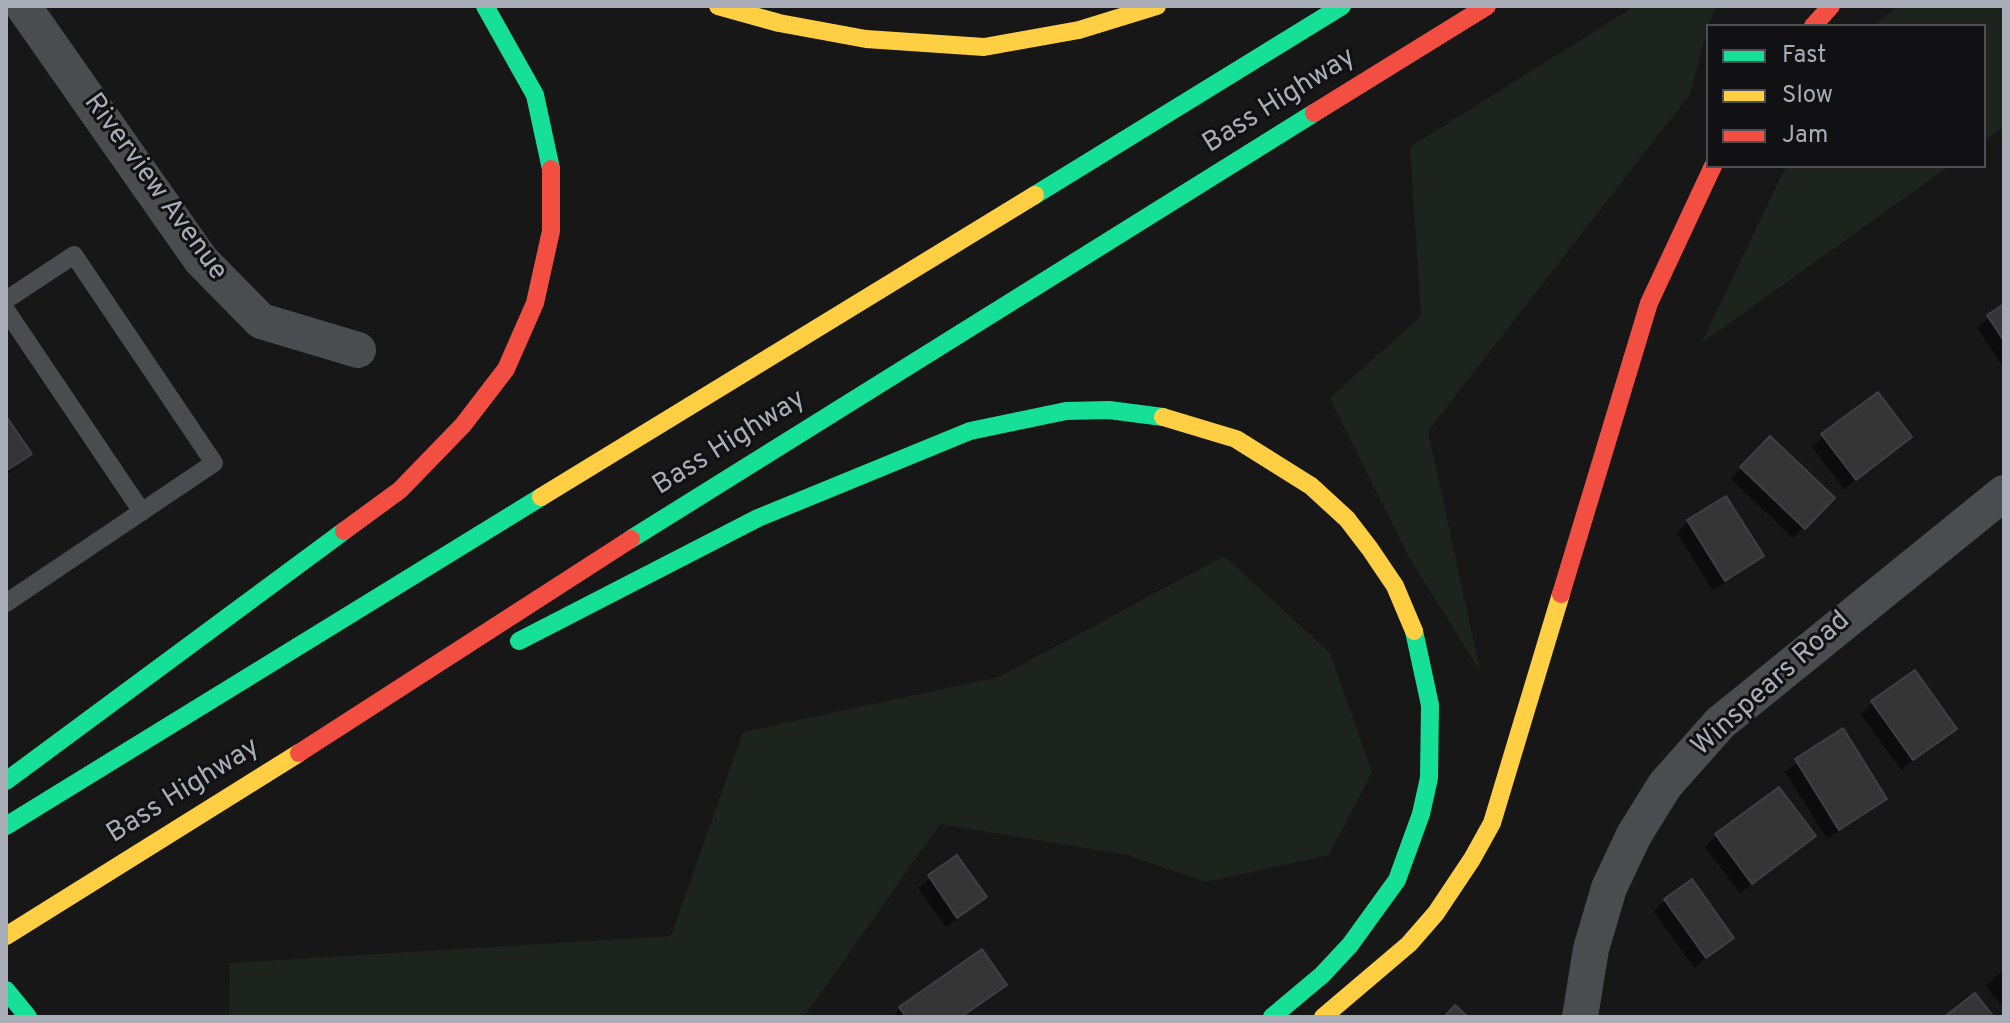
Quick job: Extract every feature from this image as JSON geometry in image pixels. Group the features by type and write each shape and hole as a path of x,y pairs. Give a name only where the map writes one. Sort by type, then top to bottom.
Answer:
{"highway":[{"path":"6,781 400,490 463,425 506,369 535,303 551,231 551,168 535,95 485,6"},
{"path":"718,6 779,23 866,39 984,47 1079,30 1157,6"},
{"name":"Bass Highway","path":"6,826 438,557 1342,6"},
{"name":"Bass Highway","path":"6,936 290,759 713,486 1487,6"},
{"path":"1815,24 1831,6"},
{"path":"1323,1017 1409,944 1427,924 1472,859 1492,823 1649,303 1712,168"},
{"path":"503,649 758,518 970,431 1066,411 1109,410 1152,414 1236,439 1311,486 1370,549 1395,586 1415,634 1426,672 1431,717 1432,742 1426,790 1414,838 1397,880 1350,945 1322,975 1272,1017"},
{"path":"290,759 460,671"},
{"path":"6,990 28,1017"}],"street":[{"name":"Riverview Avenue","path":"23,6 201,260 261,321 358,350"},
{"name":"Winspears Road","path":"1580,1017 1591,949 1609,888 1634,835 1665,785 1720,723 2004,493"}],"lane":[{"path":"6,300 74,255 214,463 6,603"},
{"path":"6,310 142,512"}],"shaded area":[{"path":"1635,6 1717,6 1709,24 1706,24 1690,94 1428,431 1480,671 1410,559 1330,398 1421,316 1410,147"},
{"path":"1898,6 2004,6 2004,127 1986,140 1986,24 1876,24"},
{"path":"1785,168 1946,168 1702,343"},
{"path":"1224,556 1330,653 1372,772 1329,855 1206,882 1127,855 940,824 804,1017 229,1017 230,963 671,936 743,732 999,677"}],"building":[{"path":"2004,304 2004,341 1987,315"},
{"path":"1878,392 1912,437 1856,480 1821,434"},
{"path":"6,416 32,454 6,471"},
{"path":"1770,436 1835,498 1805,529 1740,467"},
{"path":"1726,496 1764,556 1725,581 1687,520"},
{"path":"1915,670 1957,729 1913,760 1871,701"},
{"path":"1843,728 1887,799 1839,830 1795,759"},
{"path":"1779,787 1816,836 1752,884 1715,834"},
{"path":"957,855 987,897 957,918 928,875"},
{"path":"1692,879 1734,938 1706,958 1664,899"},
{"path":"982,949 1007,985 961,1017 906,1017 899,1007"},
{"path":"1975,993 1994,1017 1944,1017"},
{"path":"1455,1005 1468,1017 1444,1017"}],"traffic: fast":[{"path":"485,6 535,95 551,169"},
{"path":"1035,195 1342,6"},
{"path":"631,539 1314,113"},
{"path":"519,641 758,518 970,431 1066,411 1109,410 1163,417"},
{"path":"6,826 541,497"},
{"path":"6,781 344,531"},
{"path":"1272,1017 1322,975 1350,945 1397,880 1421,814 1429,778 1430,705 1414,631"},
{"path":"6,990 28,1017"}],"traffic: slow":[{"path":"718,6 779,23 866,39 984,47 1079,30 1157,6"},
{"path":"541,497 1035,195"},
{"path":"1163,417 1236,439 1311,486 1347,519 1370,549 1395,586 1414,631"},
{"path":"1323,1017 1409,944 1436,913 1472,859 1492,823 1561,594"},
{"path":"6,936 299,753"}],"traffic: jam":[{"path":"1314,113 1487,6"},
{"path":"1815,24 1831,6"},
{"path":"1561,594 1649,303 1712,168"},
{"path":"344,531 400,490 463,425 506,369 535,303 551,231 551,169"},
{"path":"299,753 631,539"}]}
